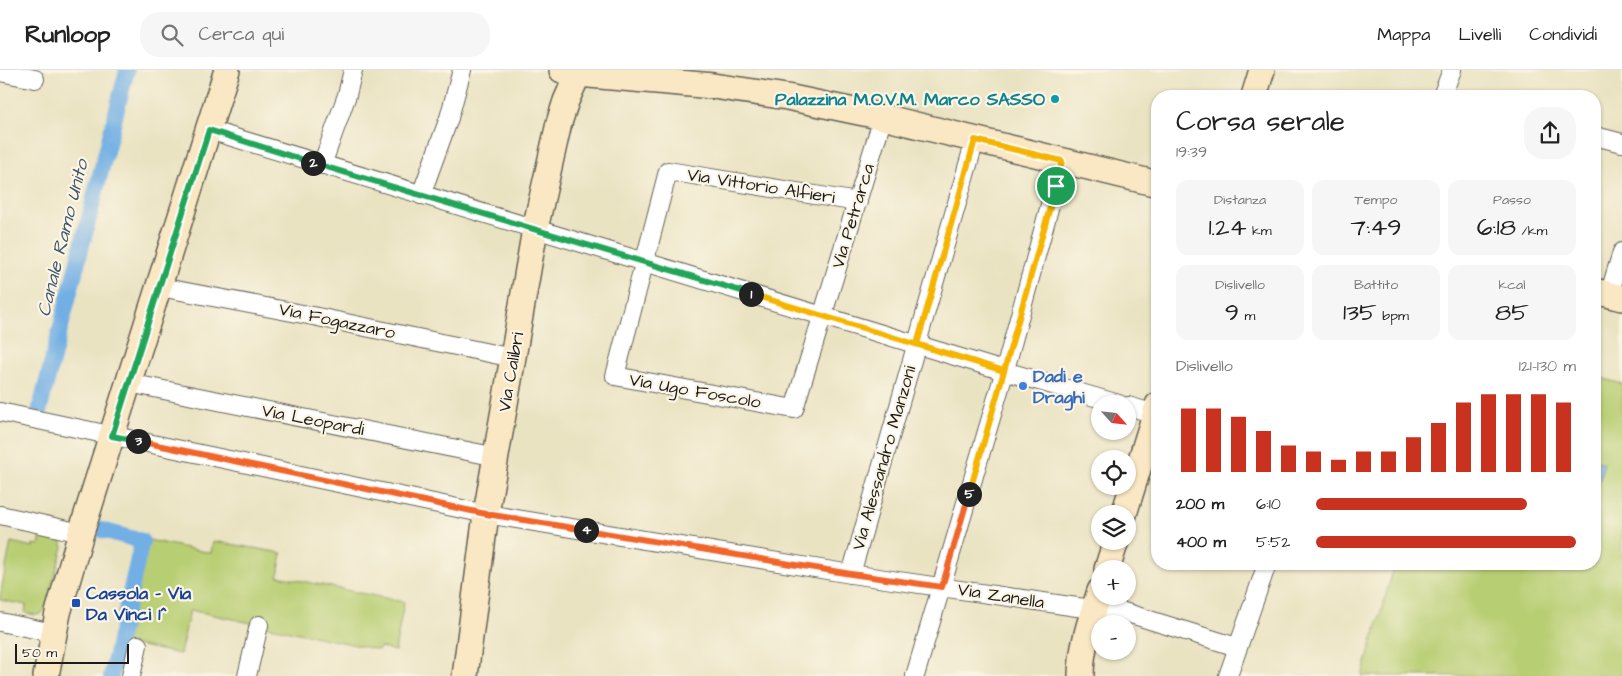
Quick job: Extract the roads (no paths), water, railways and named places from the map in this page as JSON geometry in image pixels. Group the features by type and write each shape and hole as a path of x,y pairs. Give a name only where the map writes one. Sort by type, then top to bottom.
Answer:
{"street":[{"path":"46,676 54,633 82,533 227,70"},
{"path":"322,165 347,94 353,70"},
{"path":"421,195 449,118 462,70"},
{"path":"1256,90 1262,70"},
{"path":"1447,90 1452,70"},
{"path":"0,72 35,79"},
{"path":"584,72 713,86 788,97 883,117 1151,182"},
{"name":"Via Calibri","path":"465,676 486,514 535,229 559,123 566,101 584,72"},
{"name":"Via Petrarca","path":"823,315 883,117"},
{"path":"209,130 1091,396"},
{"path":"1601,138 1622,143"},
{"name":"Via Alessandro Manzoni","path":"851,574 975,140"},
{"path":"914,676 942,587 1062,161"},
{"name":"Via Vittorio Alfieri","path":"644,262 668,171 858,202"},
{"path":"1609,294 1622,252"},
{"name":"Via Ugo Foscolo","path":"644,262 615,376 794,409 823,315"},
{"name":"Via Fogazzaro","path":"160,286 513,358"},
{"name":"Via Leopardi","path":"129,383 497,457"},
{"path":"1136,407 1151,409"},
{"name":"Via Zanella","path":"0,412 486,514 851,574 942,587 1091,599"},
{"path":"1127,505 1151,426"},
{"path":"0,515 82,533"},
{"path":"1228,676 1265,570"},
{"path":"1081,676 1082,655 1096,605"},
{"name":"Via Zanella","path":"1108,605 1124,612 1238,647"},
{"path":"0,622 54,633"},
{"path":"247,676 259,625"},
{"path":"132,676 138,645"}],"water":[{"path":"1601,462 1604,463 1601,475"}],"waterway":[{"name":"Canale Ramo Unito","path":"38,416 127,70"},
{"name":"Canale Ramo Unito","path":"94,528 142,541 111,676"}],"place":[{"name":"Palazzina M.O.V.M. Marco SASSO","path":"1055,99"},
{"name":"Dadi e Draghi","path":"1023,386"},
{"name":"Cassola - Via Da Vinci 1^","path":"76,603"}]}
